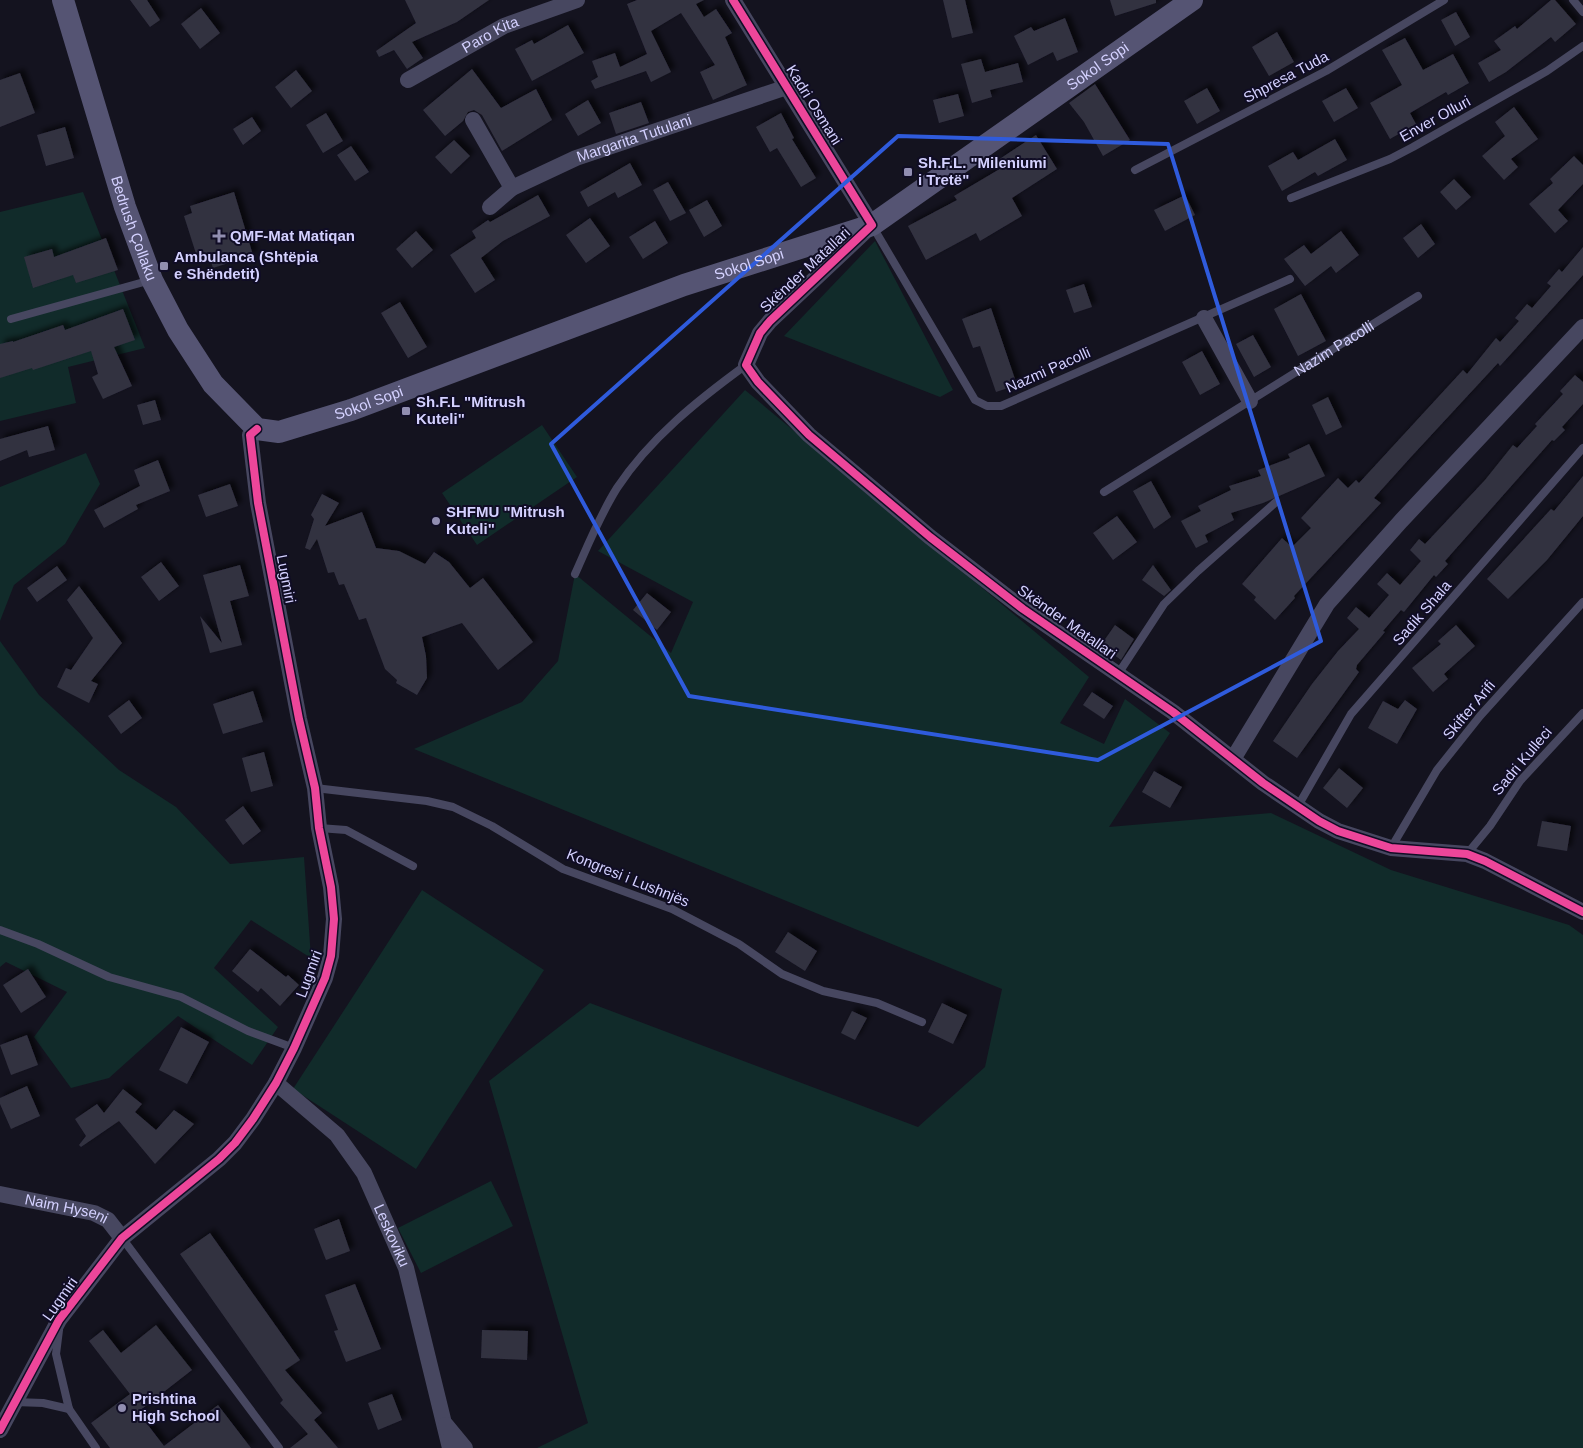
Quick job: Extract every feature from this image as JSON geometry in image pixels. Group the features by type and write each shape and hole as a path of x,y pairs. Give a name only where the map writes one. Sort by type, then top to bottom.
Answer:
{"street":[{"name":"Bedrush Çollaku","path":"63,0 125,207 152,280 196,359 213,384 257,429"},
{"name":"Paro Kita","path":"408,80 504,26 577,0"},
{"name":"Kadri Osmani","path":"733,0 872,225"},
{"name":"Sokol Sopi","path":"257,429 279,432 351,410 684,285 872,225 1192,0"},
{"name":"Margarita Tutulani","path":"490,207 512,188 576,158 787,88"},
{"path":"473,120 512,188"},
{"name":"Skënder Matallari","path":"872,225 770,321 760,333 746,365 758,382 810,435 889,504 1023,609 1118,674 1298,806 1338,831 1391,848 1467,854 1485,861 1583,912"},
{"path":"1204,318 1250,402"},
{"path":"1233,759 1327,604 1401,521 1583,328"},
{"name":"Lugmiri","path":"0,1430 59,1320 122,1238 235,1143 276,1083 294,1048 325,978 334,939 331,887 319,828 315,788 299,719 258,503 250,435 257,429"},
{"name":"Leskoviku","path":"276,1083 337,1135 364,1173 406,1268 450,1448"},
{"name":"Naim Hyseni","path":"0,1194 94,1213 108,1220 122,1238"},
{"name":"Leskoviku","path":"445,1424 465,1448"}],"lane":[{"name":"Shpresa Tuda","path":"1135,170 1326,71 1444,0"},
{"path":"1573,0 1583,12"},
{"name":"Enver Olluri","path":"1291,198 1390,159 1547,71 1583,46"},
{"name":"Nazmi Pacolli","path":"872,225 975,400 987,406 1001,406 1290,279"},
{"path":"11,319 152,280"},
{"name":"Nazim Pacolli","path":"1104,492 1418,296"},
{"path":"575,574 604,510 618,487 640,460 686,410 746,365"},
{"name":"Sadik Shala","path":"1298,806 1351,714 1583,448"},
{"path":"1118,674 1164,604 1198,571 1276,502"},
{"name":"Skifter Arifi","path":"1391,848 1437,770 1480,716 1583,602"},
{"name":"Sadri Kulleci","path":"1467,854 1490,826 1520,781 1583,713"},
{"name":"Kongresi i Lushnjës","path":"315,788 427,801 453,808 492,826 564,869 672,908 739,944 782,974 823,992 877,1003 922,1022"},
{"path":"319,828 337,828 356,834 413,866"},
{"path":"0,930 38,944 108,977 181,997 248,1030 294,1048"},
{"path":"122,1238 280,1448"},
{"name":"Lugmiri","path":"59,1320 56,1354 69,1409 96,1448"},
{"path":"15,1402 48,1404 69,1409"}],"highlighted area":[{"path":"898,136 1168,144 1321,641 1098,760 689,696 551,444"}],"green space":[{"path":"83,192 145,348 68,367 76,403 0,421 0,212"},
{"path":"875,241 953,390 940,397 784,336"},
{"path":"745,390 1089,677 1060,723 1104,744 1125,699 1170,733 1109,827 1271,813 1391,870 1569,925 1583,935 1583,1448 537,1448 588,1423 489,1081 590,1003 918,1127 985,1067 1002,989 414,749 522,702 558,661 575,574 671,653 693,602 598,551"},
{"path":"542,425 577,477 477,545 442,493"},
{"path":"86,453 100,484 65,544 14,585 0,621 0,487"},
{"path":"0,641 39,695 119,770 176,807 230,864 304,857 311,958 251,920 214,968 278,1027 252,1065 178,1016 109,1078 71,1088 34,1037 67,992 6,962 0,967"},
{"path":"422,890 544,970 416,1169 293,1089"},
{"path":"491,1181 513,1226 421,1273 398,1228"}],"building":[{"path":"130,0 147,0 160,20 150,27"},
{"path":"405,0 489,0 457,22 412,42 423,58 407,69 394,50 379,57 376,51 416,23"},
{"path":"637,0 704,0 696,4 704,17 716,9 732,33 725,37 747,85 713,100 700,72 715,65 681,13 651,31 671,72 651,82 646,71 595,89 591,81 598,77 592,61 615,53 620,67 647,54 627,4"},
{"path":"943,0 965,0 973,33 952,38"},
{"path":"1110,0 1156,0 1156,3 1115,16"},
{"path":"1551,0 1555,0 1576,24 1555,42 1551,37 1506,72 1489,82 1478,63 1501,50 1494,41 1515,26 1517,29"},
{"path":"201,8 220,33 200,49 181,24"},
{"path":"1456,12 1470,37 1455,46 1441,20"},
{"path":"1065,18 1078,52 1057,61 1053,52 1028,65 1014,36 1031,27 1034,31"},
{"path":"568,25 584,53 532,81 515,49 532,40 534,44"},
{"path":"1277,32 1294,62 1269,76 1252,47"},
{"path":"1405,38 1423,70 1453,54 1469,83 1448,95 1446,92 1410,113 1416,124 1390,139 1370,103 1402,85 1382,50"},
{"path":"981,59 985,72 1018,63 1023,82 990,90 992,97 972,103 961,64"},
{"path":"472,69 501,108 536,89 552,120 502,151 482,115 474,110 468,112 463,121 445,136 423,110"},
{"path":"296,70 312,91 291,108 275,87"},
{"path":"20,73 35,113 0,127 0,80"},
{"path":"1095,84 1130,140 1103,156 1084,122 1069,103"},
{"path":"1207,88 1220,111 1197,124 1184,101"},
{"path":"1346,88 1358,108 1334,122 1322,101"},
{"path":"958,94 964,116 939,123 933,100"},
{"path":"588,100 601,123 578,136 565,114"},
{"path":"641,102 649,123 616,134 609,113"},
{"path":"1514,107 1538,139 1511,159 1518,167 1504,180 1482,156 1505,136 1495,122"},
{"path":"326,113 343,141 323,153 306,125"},
{"path":"781,113 794,138 792,139 816,178 801,187 777,148 770,152 756,127"},
{"path":"252,117 261,131 243,145 233,129"},
{"path":"65,127 74,158 46,166 37,135"},
{"path":"1036,135 1057,169 1012,198 1022,216 980,241 976,233 926,260 908,226 957,200 954,196 1003,167 998,160"},
{"path":"1335,139 1347,160 1318,176 1315,172 1282,191 1268,166 1293,152 1298,160"},
{"path":"454,140 470,156 451,174 435,157"},
{"path":"351,146 369,172 355,181 337,155"},
{"path":"1574,156 1583,165 1583,184 1558,210 1568,221 1555,233 1529,204 1553,183 1550,179"},
{"path":"630,163 642,185 618,198 615,192 588,207 580,192"},
{"path":"1454,179 1471,197 1456,210 1440,192"},
{"path":"668,182 686,213 670,221 653,190"},
{"name":"QMF-Mat Matiqan","path":"234,192 253,255 213,268 209,256 198,260 184,216 192,213 190,206"},
{"path":"538,195 550,216 503,241 481,258 495,280 475,293 450,255 476,238 472,231 488,220 490,222"},
{"path":"1185,195 1195,215 1165,231 1154,210"},
{"path":"707,200 722,226 704,237 689,210"},
{"path":"590,218 610,246 586,263 566,235"},
{"path":"655,221 668,243 643,259 629,237"},
{"path":"1421,224 1435,244 1418,258 1403,238"},
{"path":"416,231 433,250 412,268 396,249"},
{"path":"1341,231 1359,255 1336,273 1331,266 1305,286 1284,259 1304,245 1311,254"},
{"path":"106,238 118,270 76,283 73,275 33,288 24,257 52,249 54,257"},
{"path":"1583,247 1583,275 1500,366 1498,363 1374,498 1381,503 1294,596 1295,598 1275,620 1254,600 1256,597 1242,584 1282,538 1292,547 1311,528 1301,518 1338,478 1348,488 1356,480 1359,483 1463,370 1467,374 1496,338 1500,342 1519,321 1515,318 1527,304 1532,308 1551,286 1547,283 1559,269 1562,272"},
{"path":"1084,284 1092,307 1074,313 1066,290"},
{"path":"1301,294 1326,341 1298,356 1274,309"},
{"path":"400,302 427,347 408,358 381,313"},
{"path":"991,308 1017,385 996,392 980,346 973,348 962,319"},
{"path":"123,309 135,340 114,347 132,386 103,399 92,377 98,374 91,351 33,370 32,368 0,378 0,344 13,342 63,325 65,330"},
{"path":"1253,335 1271,367 1254,377 1236,344"},
{"path":"1202,351 1220,384 1200,395 1182,362"},
{"path":"1575,375 1583,382 1583,404 1562,427 1565,430 1554,441 1552,440 1445,561 1448,564 1436,577 1434,575 1404,612 1401,610 1383,631 1385,632 1357,665 1356,669 1359,672 1297,758 1273,741 1312,684 1338,651 1359,629 1347,618 1356,607 1369,618 1389,595 1377,584 1387,573 1400,585 1421,561 1410,550 1419,539 1425,544 1485,480 1513,445 1517,448 1537,426 1535,424 1563,394 1560,391"},
{"path":"1328,397 1342,427 1326,435 1312,405"},
{"path":"155,400 161,420 143,425 137,405"},
{"path":"48,426 55,450 29,457 27,450 0,461 0,439"},
{"path":"1309,444 1325,476 1263,503 1231,513 1234,520 1205,535 1208,542 1196,548 1181,521 1201,511 1198,506 1231,490 1229,486 1261,476 1258,470 1290,458 1288,454"},
{"path":"158,460 170,491 136,505 138,509 104,528 94,510 140,486 134,470"},
{"path":"1583,476 1583,516 1547,560 1508,599 1487,579 1551,509 1554,511"},
{"path":"1151,481 1171,517 1154,529 1133,491"},
{"path":"230,484 238,506 206,517 198,495"},
{"path":"322,494 339,503 325,526 362,512 376,548 399,551 425,564 434,552 449,562 470,588 483,578 533,642 498,670 462,623 422,637 426,656 427,678 417,695 396,683 397,680 385,669 366,618 359,620 344,584 339,585 334,572 328,573 317,539 310,550 305,548 314,519 311,515"},
{"path":"1117,516 1137,542 1113,560 1093,533"},
{"path":"161,562 179,586 159,601 141,577"},
{"path":"240,565 249,596 230,601 242,645 210,653 200,616 222,643 203,575"},
{"path":"1153,565 1171,590 1164,596 1142,580"},
{"path":"57,566 67,580 37,602 27,588"},
{"path":"79,586 122,643 91,681 98,684 89,703 57,687 66,668 71,670 93,638 67,600"},
{"path":"647,593 671,612 657,630 633,610"},
{"path":"1115,625 1134,639 1121,660 1101,645"},
{"path":"1456,625 1475,646 1444,674 1448,679 1433,692 1412,668 1441,644 1438,641"},
{"path":"253,691 263,722 223,734 213,704"},
{"path":"1092,692 1113,706 1104,719 1083,705"},
{"path":"129,700 142,718 121,734 108,716"},
{"path":"1405,700 1417,709 1397,744 1368,728 1383,701 1398,709"},
{"path":"264,752 273,786 251,792 242,758"},
{"path":"1339,768 1363,788 1347,808 1323,788"},
{"path":"1154,771 1182,787 1170,808 1142,792"},
{"path":"243,806 261,831 243,845 225,820"},
{"path":"1542,821 1571,826 1567,851 1537,846"},
{"path":"788,932 817,951 805,971 775,952"},
{"path":"250,949 286,977 288,975 299,985 280,1006 261,988 258,992 232,971"},
{"path":"28,969 46,997 21,1013 3,985"},
{"path":"942,1003 967,1015 953,1044 928,1032"},
{"path":"852,1011 867,1018 855,1040 841,1033"},
{"path":"181,1027 209,1042 187,1084 159,1070"},
{"path":"27,1035 38,1065 11,1075 0,1045"},
{"path":"27,1086 40,1116 11,1129 0,1104 0,1098"},
{"path":"123,1089 142,1104 135,1112 156,1130 174,1110 194,1124 155,1164 119,1121 81,1147 79,1145 86,1136 75,1119 97,1104 104,1113"},
{"path":"339,1219 350,1251 326,1260 314,1229"},
{"path":"210,1233 300,1360 285,1370 322,1413 314,1420 338,1448 290,1448 308,1434 280,1403 283,1400 180,1254"},
{"path":"355,1284 381,1349 346,1362 334,1331 338,1330 325,1295"},
{"path":"156,1325 192,1370 138,1412 164,1446 218,1405 251,1448 110,1448 91,1423 130,1394 89,1341 103,1330 121,1353"},
{"path":"482,1330 528,1331 527,1360 481,1358"},
{"path":"392,1394 402,1420 378,1430 368,1403"}],"cycle path":[{"path":"733,0 872,225 770,321 760,333 746,365 758,382 809,435 930,537 1023,609 1173,712 1263,783 1319,821 1338,831 1391,848 1467,854 1485,861 1583,912"},
{"path":"0,1430 59,1320 122,1238 219,1159 235,1143 253,1119 276,1083 294,1048 325,978 331,956 334,919 331,887 319,828 315,788 299,719 258,503 250,435 257,429"}],"place":[{"name":"Sh.F.L. \"Mileniumi i Tretë\"","path":"908,172"},
{"name":"QMF-Mat Matiqan","path":"219,236"},
{"name":"Ambulanca (Shtëpia e Shëndetit)","path":"164,266"},
{"name":"Sh.F.L \"Mitrush Kuteli\"","path":"406,411"},
{"name":"SHFMU \"Mitrush Kuteli\"","path":"436,521"},
{"name":"Prishtina High School","path":"122,1408"}]}
